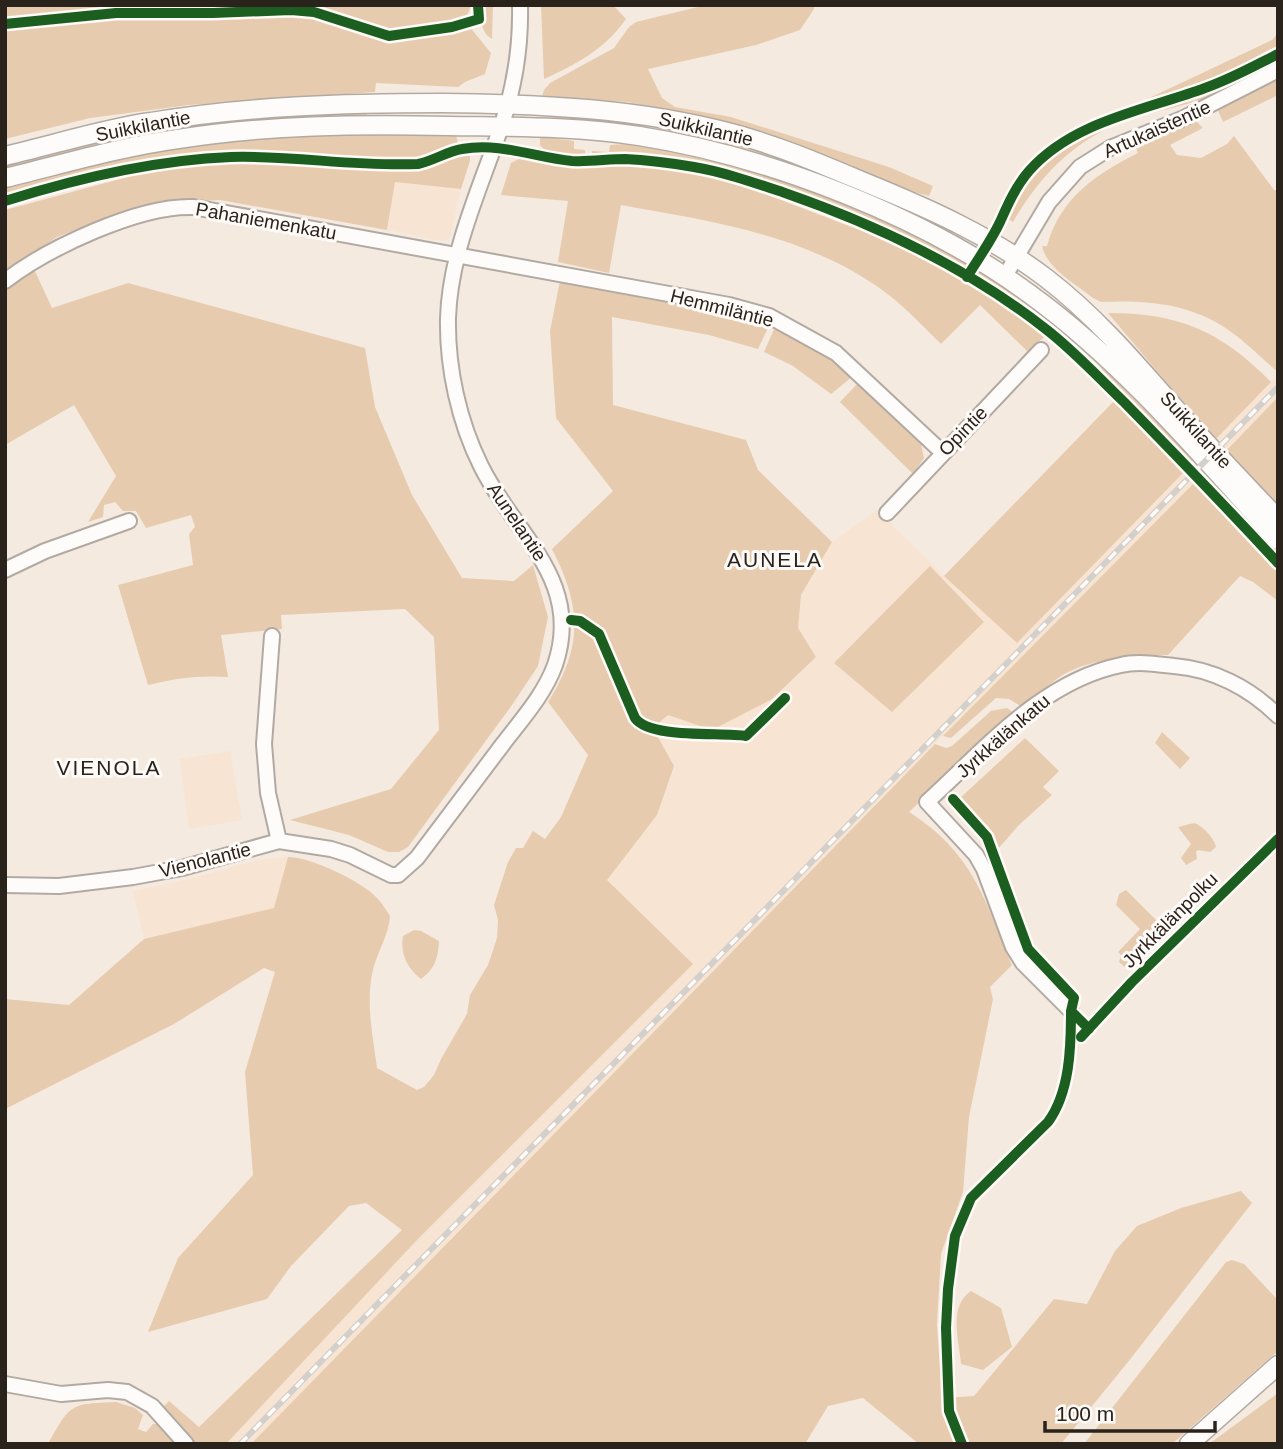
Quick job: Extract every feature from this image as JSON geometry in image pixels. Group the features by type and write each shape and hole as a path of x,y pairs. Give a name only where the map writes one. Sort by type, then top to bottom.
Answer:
{"main road":[{"name":"Suikkilantie","path":"5,156 147,122 329,104 543,104 621,111 732,133 774,146 904,198 947,218 1016,257 1066,294 1122,346 1200,437 1278,519"},
{"name":"Suikkilantie","path":"5,178 142,145 228,132 362,125 501,127 617,133 678,143 727,155 817,184 897,217 1005,276 1063,319 1100,352 1278,540"},
{"path":"1191,1442 1278,1366"},
{"path":"1191,1442 1278,1381"}],"street":[{"name":"Aunelantie","path":"398,875 417,858 538,698 554,666 561,636 561,607 554,581 535,547 493,490 465,426 453,380 448,318 452,275 501,127 516,67 520,5"},
{"name":"Artukaistentie","path":"1005,276 1049,202 1072,176 1092,159 1120,143 1184,118 1278,70"},
{"name":"Pahaniemenkatu","path":"5,281 53,251 120,221 177,206 458,254"},
{"name":"Hemmiläntie","path":"458,254 729,305 769,316 836,353 943,453"},
{"name":"Opintie","path":"887,513 1041,350"},
{"path":"5,570 46,551 129,522"},
{"path":"272,636 264,744 268,793 279,841"},
{"name":"Jyrkkälänkatu","path":"1071,1011 1023,963 1013,947 984,869 976,855 928,803 1014,723 1052,692 1092,673 1124,664 1189,667 1202,671 1228,680 1263,701 1278,716"},
{"name":"Vienolantie","path":"5,885 59,886 133,877 182,868 279,841 331,849 391,875 398,875"},
{"path":"5,1384 54,1394 108,1390 127,1392 152,1406 186,1444"}],"shaded area":[{"path":"5,5 471,5 466,19 461,22 387,32 316,9 286,6 114,7 5,19"},
{"path":"480,5 493,5 492,39 483,29"},
{"path":"541,5 613,5 626,19 609,39 590,55 544,79"},
{"path":"706,5 814,5 814,9 800,30 756,45 648,69 662,98 675,107 731,117 889,167 933,186 929,196 900,188 760,133 717,120 628,102 542,97 550,83 614,48 629,27 636,22"},
{"path":"288,14 315,16 389,41 464,30 469,26 491,53 485,74 458,87 376,83 375,92 189,105 90,118 5,139 5,30 116,17"},
{"path":"1278,33 1278,49 1204,86 1105,119 1272,40"},
{"path":"1278,57 1276,63 1222,92 1131,119 1094,136 1062,159 1048,173 1013,222 1007,218 1017,192 1033,170 1054,152 1079,137 1209,89"},
{"path":"1278,75 1278,95 1223,122 1216,106"},
{"path":"367,110 367,115 257,123 5,170 5,163 143,131 257,115"},
{"path":"1195,120 1203,128 1170,145 1177,155 1201,158 1227,144 1234,136 1274,190 1278,190 1278,372 1234,334 1197,314 1166,305 1101,302 1093,298 1056,269 1042,246 1047,246 1053,229 1070,201 1094,179 1138,153 1136,148"},
{"path":"659,126 714,135 792,160 899,206 656,133"},
{"path":"375,133 456,135 458,143 445,153 417,161 268,154 153,160 5,197 5,185 153,150 270,136"},
{"path":"540,138 574,141 574,149 585,150 585,155 555,155 540,145"},
{"path":"638,143 736,165 794,183 862,210 971,263 964,271 936,256 937,252 857,214 717,165 715,168 659,157 592,156 592,151 609,152 610,145"},
{"path":"467,154 470,161 461,189 395,182 387,230 220,200 157,204 112,215 57,237 5,273 5,210 146,172 255,161 414,169"},
{"path":"526,155 572,164 670,169 742,185 862,231 913,254 972,284 1045,336 1028,352 980,305 941,344 878,287 818,254 754,232 621,205 609,273 558,262 568,201 501,195 511,163"},
{"path":"395,182 461,189 450,237 445,241 388,230"},
{"path":"34,269 52,308 128,283 365,348 375,407 412,495 462,578 514,581 533,565 548,617 538,666 408,847 399,852 388,852 349,835 290,820 391,789 439,730 434,637 405,609 281,615 282,629 221,635 228,677 207,676 148,685 118,585 193,565 189,534 195,527 191,515 146,528 136,511 123,511 115,502 104,505 103,517 88,522 116,476 74,405 5,445 5,291"},
{"path":"976,269 1011,288 1009,292 1043,318 1063,340 1049,327 974,276"},
{"path":"560,281 731,313 767,324 768,328 758,349 709,335 612,317 613,405 746,440 758,470 832,542 801,595 798,628 816,657 772,699 712,730 668,715 653,728 674,766 657,815 607,880 693,964 417,1240 226,1444 194,1444 162,1408 169,1401 199,1427 402,1230 366,1203 349,1206 291,1266 267,1299 148,1332 178,1258 253,1175 245,1072 275,972 264,968 174,1024 5,1109 5,999 69,1005 144,939 274,908 288,857 298,858 322,865 360,884 377,898 390,916 370,986 377,1068 417,1090 424,1087 434,1075 467,1014 470,995 488,965 497,938 498,920 494,905 508,862 516,848 523,848 533,831 545,839 561,817 588,755 548,702 568,663 574,627 569,590 552,549 613,491 556,418 550,331"},
{"path":"1108,313 1156,317 1197,328 1234,350 1271,382 1215,440"},
{"path":"775,327 824,353 852,377 831,394 793,366 764,352"},
{"path":"1095,364 1108,373 1194,459 1190,462 1092,367"},
{"path":"1278,375 1278,397 1226,451 1215,440"},
{"path":"859,382 921,444 924,458 913,474 840,402"},
{"path":"1278,397 1278,507 1226,451"},
{"path":"1114,401 1185,471 1017,643 944,576"},
{"path":"1185,471 1196,481 887,792 251,1444 226,1444 417,1240 692,964 607,880 657,815 653,728 668,715 772,699 816,657 798,628 801,595 832,542 877,510 1017,642"},
{"path":"1211,478 1278,550 1278,559 1207,482"},
{"path":"1196,481 1278,569 1278,601 1253,582 1240,576 1168,655 1127,657 1072,670 1022,707 1009,699 996,698 951,738 943,736"},
{"path":"930,566 984,622 892,712 834,663"},
{"path":"1007,708 1014,713 909,812 931,828 962,861 984,898 1012,965 990,987 993,999 969,1117 963,1192 941,1254 937,1324 942,1398 974,1396 1054,1299 1087,1304 1115,1251 1137,1226 1181,1208 1241,1191 1252,1203 1061,1444 919,1444 863,1398 828,1406 805,1444 251,1444 935,744 946,748 952,746 991,711"},
{"path":"1162,732 1190,758 1180,769 1155,743"},
{"path":"1025,738 1059,771 1043,787 1052,795 1018,826 998,849 988,826 958,800"},
{"path":"230,751 242,820 189,829 180,759"},
{"path":"1194,823 1208,833 1216,847 1210,852 1198,850 1197,859 1186,865 1181,858 1191,844 1178,827"},
{"path":"288,857 275,908 144,939 133,891 258,860"},
{"path":"1126,890 1166,930 1127,969 1119,962 1121,955 1118,952 1140,929 1116,905 1119,894"},
{"path":"414,930 439,941 435,963 421,979 408,965 403,949 403,936"},
{"path":"1232,1260 1244,1264 1278,1300 1278,1351 1172,1444 1084,1444 1226,1262"},
{"path":"971,1291 1001,1308 1012,1347 983,1370 961,1364 957,1314 959,1305"},
{"path":"1278,1393 1278,1444 1209,1444"},
{"path":"116,1402 135,1408 143,1415 138,1429 146,1432 153,1424 162,1423 178,1444 48,1444 62,1420 73,1408"}],"railway":[{"path":"240,1444 1278,387"}],"cycle path":[{"path":"5,24 116,13 291,10 314,12 389,36 452,27 479,19 478,5"},
{"path":"967,277 993,236 1020,183 1047,154 1067,140 1111,119 1215,84 1278,54"},
{"path":"5,201 88,178 173,162 254,157 418,164 457,150 476,147 572,161 651,161 728,175 785,193 888,234 955,268 1017,308 1057,338 1124,402 1278,563"},
{"path":"571,620 580,621 599,634 635,718 643,725 670,732 746,736 785,698"},
{"path":"953,799 987,837 1028,949 1074,998 1071,1011"},
{"name":"Jyrkkälänpolku","path":"1081,1037 1132,982 1278,839"},
{"path":"962,1444 949,1411 946,1328 955,1236 971,1198 1048,1122 1055,1110 1068,1069 1071,1011 1089,1029"}],"district":[{"name":"AUNELA","path":"775,559"},
{"name":"VIENOLA","path":"109,767"}]}
